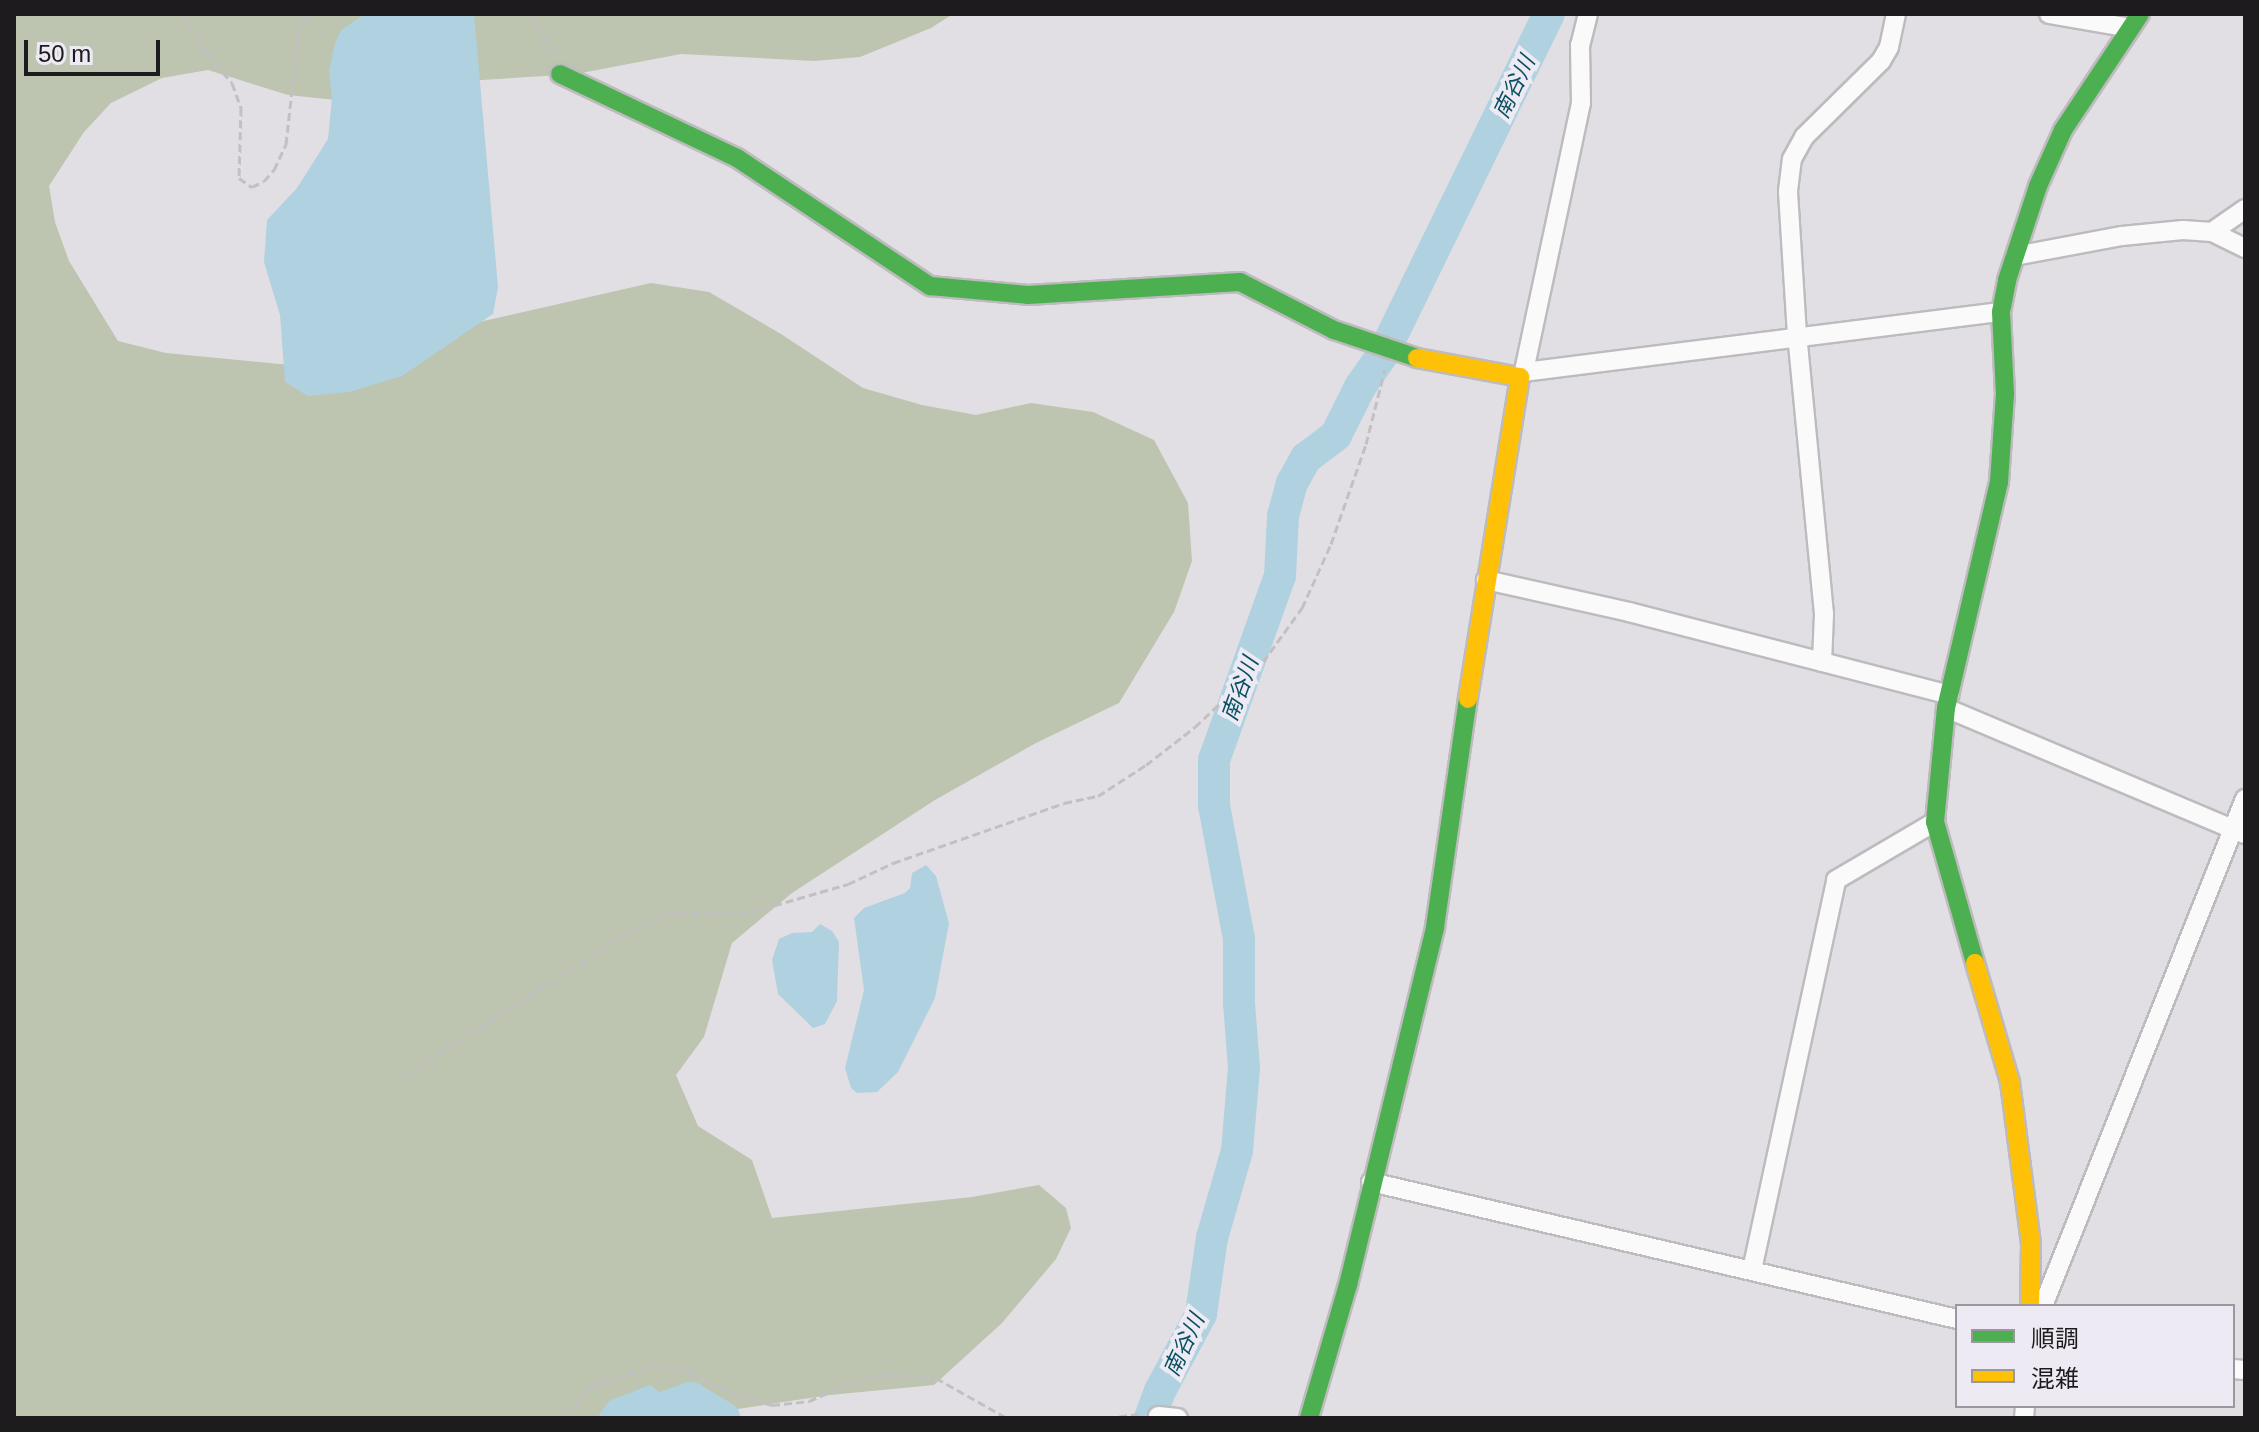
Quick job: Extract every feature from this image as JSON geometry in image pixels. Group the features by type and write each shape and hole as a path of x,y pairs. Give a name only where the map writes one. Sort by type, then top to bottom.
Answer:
{"street":[{"path":"1588,14 1580,45 1581,103 1524,372 1797,335 2001,312"},
{"path":"1822,662 1824,614 1797,335 1788,191 1792,159 1804,137 1881,61 1889,47 1896,14"},
{"path":"2030,1304 2031,1244 2010,1082 1935,822 1947,701 1999,482 2005,394 2001,312 2038,186 2063,130 2135,21 2049,14"},
{"path":"560,74 737,158 930,286 1028,295 1240,282 1334,330 1390,350 1431,362 1520,377 1486,580 1435,927 1348,1285 1309,1418"},
{"path":"2212,232 2245,209"},
{"path":"2015,256 2122,236 2183,230 2212,232 2245,248"},
{"path":"1486,580 1822,662 1947,701 2239,832"},
{"path":"2044,1304 2239,832 2245,799"},
{"path":"1752,1270 1836,880 1935,822"},
{"path":"1371,1182 1955,1319"},
{"path":"1158,1416 1178,1418"}],"path":[{"path":"183,14 207,54 232,83 241,108 243,132 238,161 239,178 252,187 264,181 274,170 286,144 298,37 304,20 313,14"},
{"path":"532,14 560,74"},
{"path":"408,1074 624,935 667,913 751,912 848,884 893,863 1064,803 1098,796 1146,765 1195,727 1263,662 1302,608 1331,544 1366,444 1390,350"},
{"path":"565,1418 594,1385 657,1365 677,1368 731,1393 772,1405 809,1401 853,1382 886,1374 936,1378 1007,1418"},
{"path":"1107,1418 1138,1414"}],"green space":[{"path":"14,14 953,14 931,28 860,57 814,61 681,54 576,74 466,81 365,103 288,95 208,70 162,78 111,103 84,132 49,186 55,222 69,261 118,341 166,353 290,365 651,283 709,292 781,334 863,388 922,405 976,415 1031,403 1093,412 1154,440 1188,503 1192,561 1174,612 1119,703 1036,743 935,800 792,893 732,943 704,1037 676,1075 698,1126 752,1160 772,1218 972,1197 1039,1185 1066,1208 1071,1228 1056,1259 1002,1323 934,1385 830,1395 679,1418 14,1418"}],"water":[{"path":"365,14 474,14 498,287 493,314 402,376 349,392 308,396 285,382 280,315 264,262 267,220 297,188 328,139 332,98 329,71 335,43 341,30"},
{"path":"926,865 936,876 949,923 935,998 898,1072 877,1092 857,1093 851,1088 845,1068 864,990 854,918 864,908 905,893 910,888 912,873"},
{"path":"820,924 832,931 839,942 837,1001 825,1024 813,1028 778,994 772,960 779,939 792,933 812,932"},
{"path":"650,1385 693,1418 597,1418 609,1401"}],"waterway":[{"name":"南谷川","path":"1150,1418 1160,1391 1201,1314 1212,1238 1237,1151 1244,1068 1239,1003 1239,939 1214,806 1214,760 1280,576 1283,516 1292,483 1306,458 1336,435 1360,387 1383,354 1549,14"},
{"name":"南谷川","path":"657,1418 663,1408 691,1398 724,1418"}],"traffic: fast":[{"path":"1975,963 1935,822 1946,708 1999,482 2005,394 2001,312 2007,280 2038,186 2063,130 2140,14"},
{"path":"560,74 737,158 930,286 1028,295 1240,282 1334,330 1417,358"},
{"path":"1309,1418 1348,1285 1435,927 1468,699"}],"traffic: slow":[{"path":"1417,358 1520,377 1468,699"},
{"path":"1975,963 2010,1082 2031,1244 2030,1304"}]}
